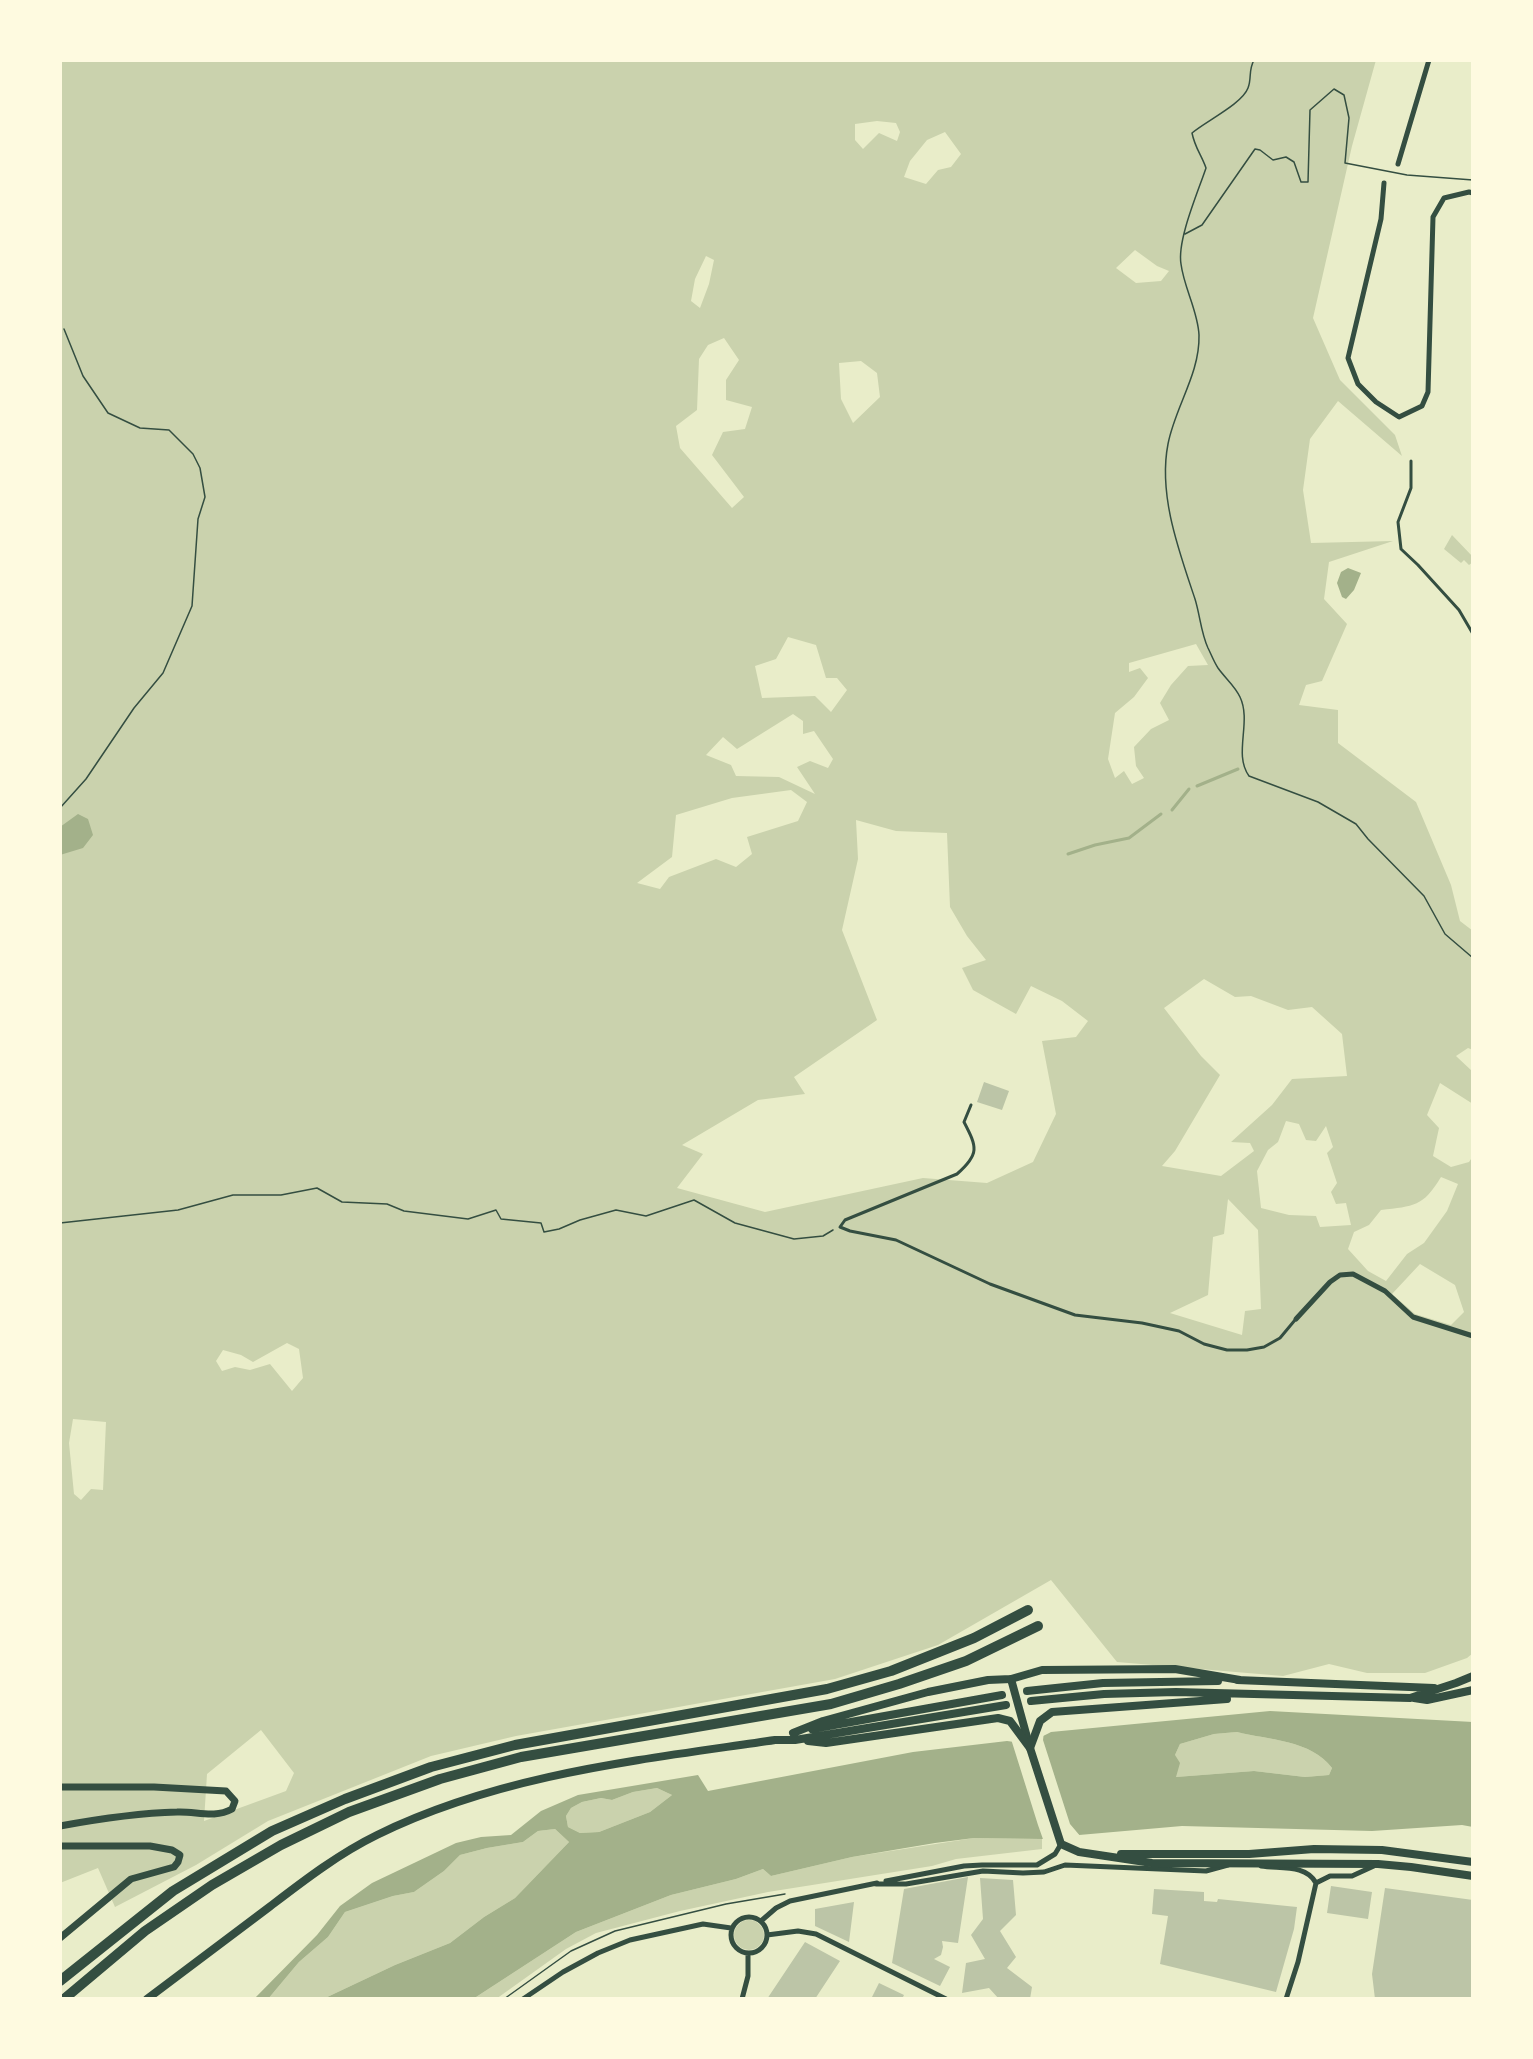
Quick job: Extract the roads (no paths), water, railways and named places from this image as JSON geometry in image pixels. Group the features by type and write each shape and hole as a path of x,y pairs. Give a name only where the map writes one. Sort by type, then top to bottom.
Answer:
{"highway":[{"path":"60,1981 172,1891 272,1831 345,1799 431,1767 515,1745 827,1689 891,1671 974,1638 1028,1611"},
{"path":"64,1999 145,1931 212,1885 281,1845 349,1812 440,1779 521,1757 831,1704 966,1661 1038,1626"}],"main road":[{"path":"794,1736 823,1721 928,1692 988,1680 1012,1681 1042,1670 1176,1669 1240,1680"},
{"path":"1410,1698 1473,1676"},
{"path":"1027,1691 1103,1683 1240,1680 1441,1688"},
{"path":"1012,1681 1030,1748 1061,1844 1079,1852 1152,1863 1378,1864 1473,1876"},
{"path":"1030,1701 1104,1694 1176,1692 1428,1700 1473,1690"},
{"path":"147,1999 329,1863 377,1835 495,1790 625,1762 774,1740 1002,1695"},
{"path":"1030,1748 1040,1721 1052,1712 1266,1696"},
{"path":"794,1736 1006,1705"},
{"path":"794,1736 826,1743 998,1718 1010,1721 1030,1748"},
{"path":"1105,1855 1249,1854 1314,1849 1382,1850 1473,1862"}],"street":[{"path":"1398,164 1429,60"},
{"path":"1384,183 1381,219 1348,358 1358,384 1376,402 1399,417 1422,406 1428,392 1433,217 1444,198 1473,193"},
{"path":"1296,1319 1330,1282 1340,1275 1353,1274 1385,1291 1413,1317 1473,1336"},
{"path":"60,1787 154,1787 225,1791 234,1801 232,1809 221,1815 178,1811 60,1826"},
{"path":"761,1921 790,1900 964,1866 1037,1865 1055,1854 1061,1844"},
{"path":"60,1846 150,1846 172,1850 180,1855 174,1867 131,1880 60,1938"},
{"path":"876,1884 906,1884 982,1871 1044,1872 1065,1865 1206,1872 1231,1864"},
{"path":"1249,1864 1303,1869 1314,1878 1316,1883 1298,1962 1286,1999"},
{"path":"1316,1883 1330,1876 1352,1876 1378,1864"},
{"path":"748,1916 761,1921 767,1935 766,1941 759,1950 743,1952 734,1945 730,1935 731,1928 739,1919 748,1916"},
{"path":"523,1999 562,1972 598,1953 630,1940 703,1924 731,1928"},
{"path":"767,1935 798,1931 816,1934 946,1999"},
{"path":"742,1999 748,1976 748,1953"}],"lane":[{"path":"1411,461 1411,488 1398,522 1401,549 1459,610 1473,634"},
{"path":"971,1104 964,1122 975,1144 974,1155 967,1165 957,1174 845,1220 840,1227 896,1240 990,1284 1075,1315 1142,1323 1179,1331 1204,1344 1227,1350 1264,1347 1280,1338 1296,1319"}],"waterway":[{"path":"1197,786 1238,769"},
{"path":"1172,810 1189,789"},
{"path":"1068,854 1095,845 1129,838 1161,814"}]}
